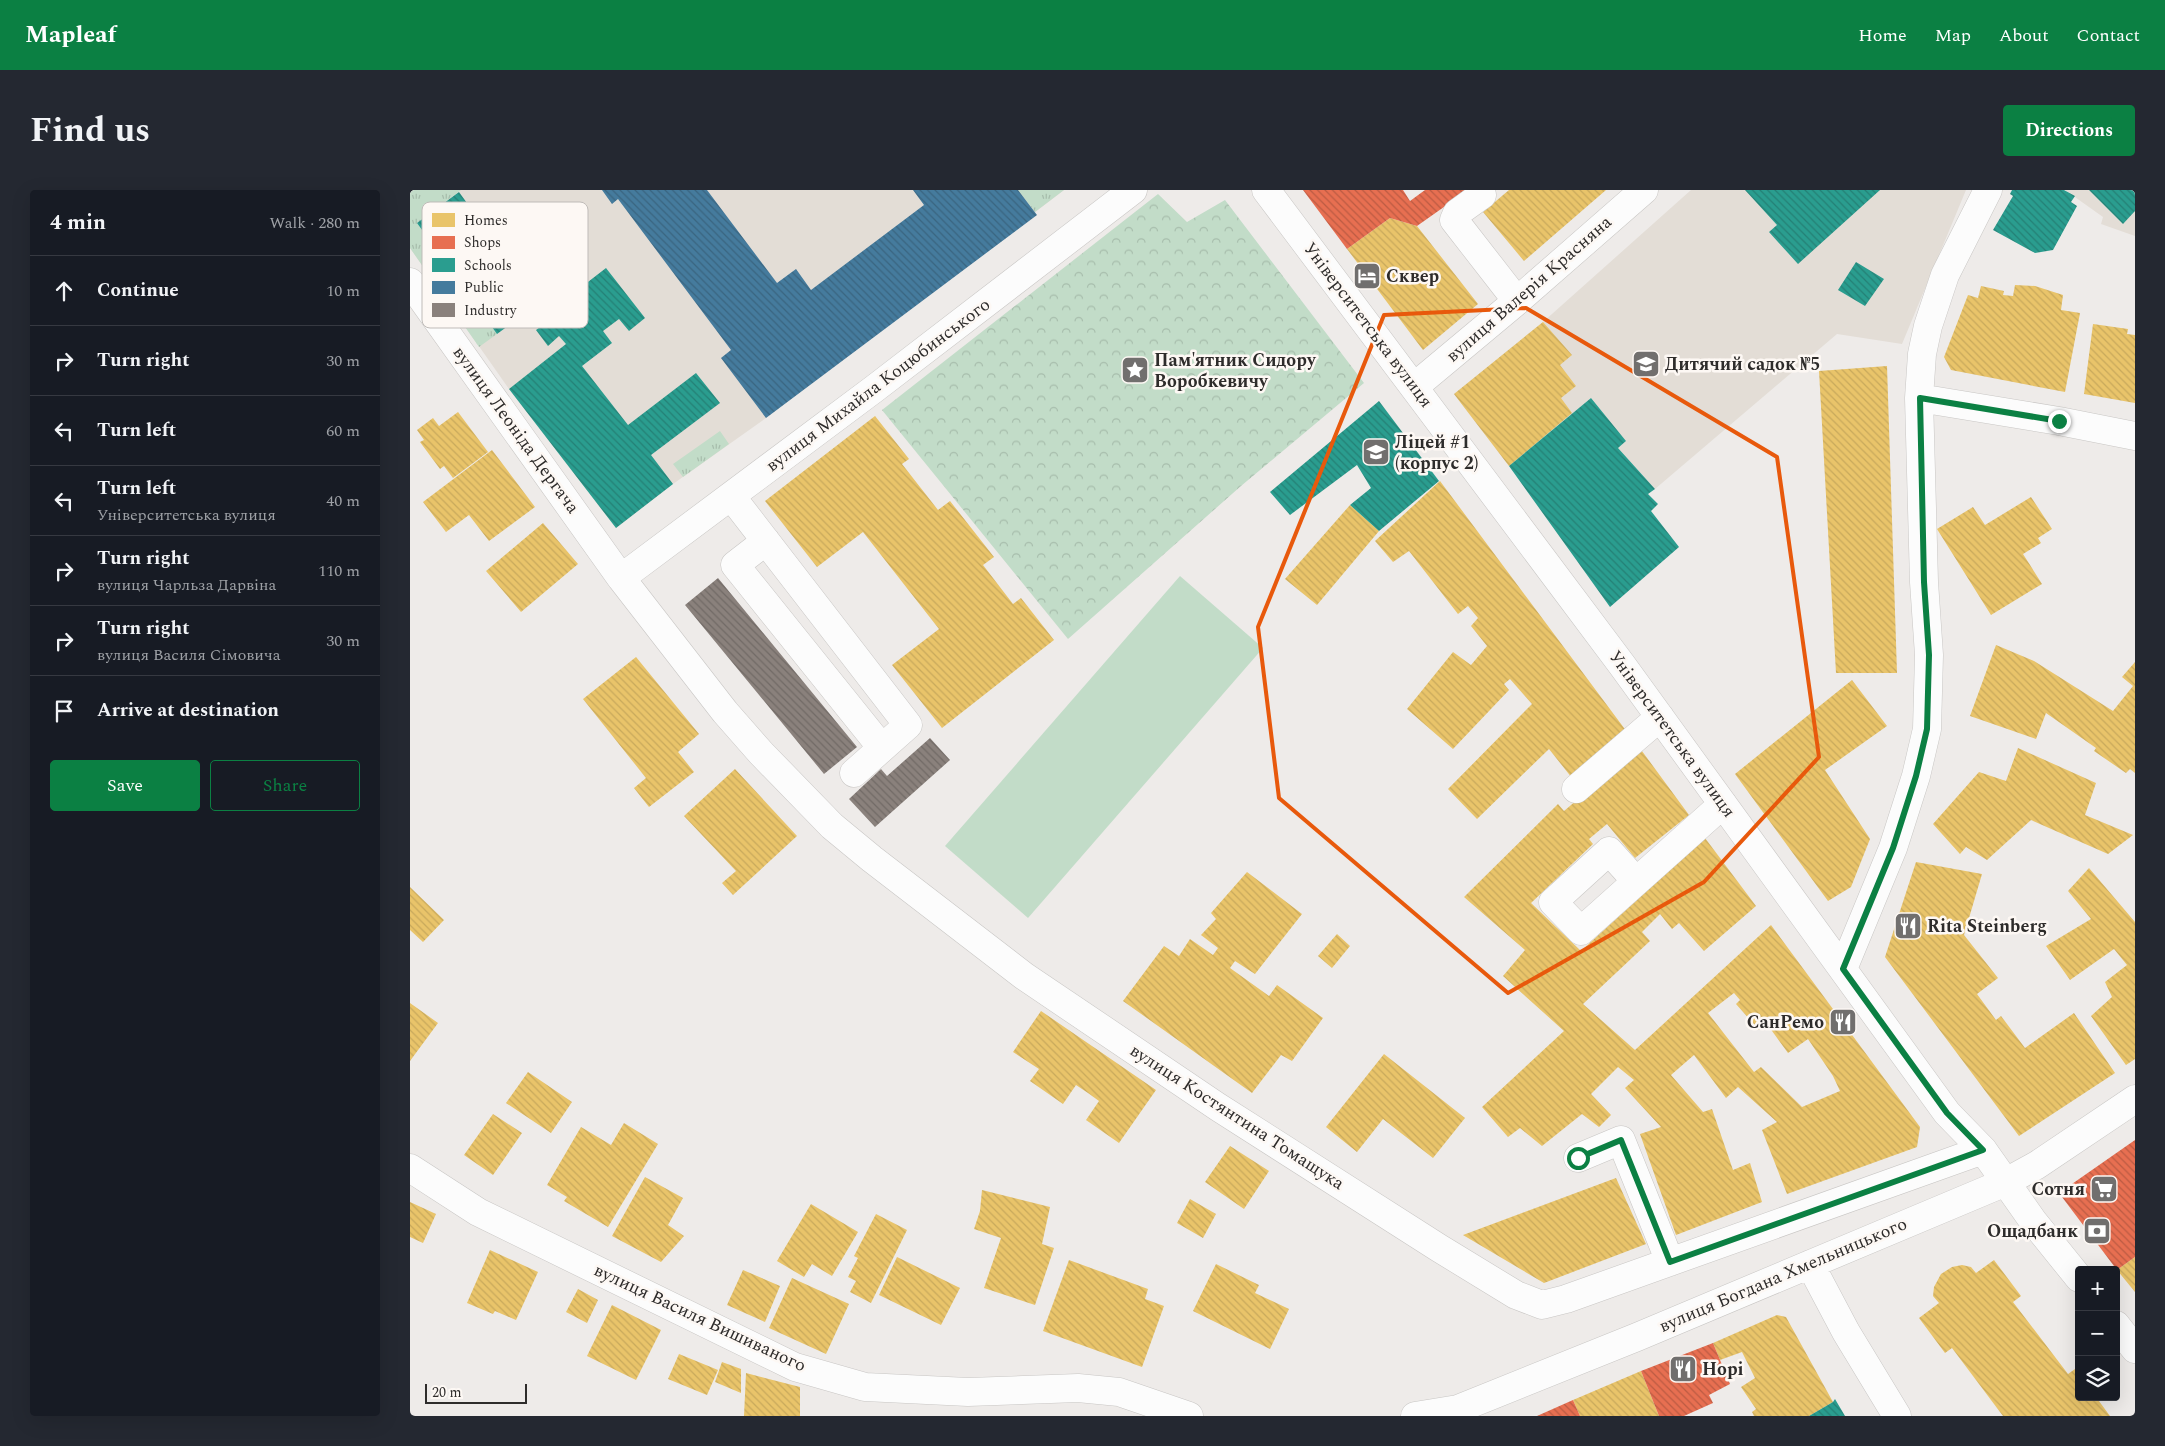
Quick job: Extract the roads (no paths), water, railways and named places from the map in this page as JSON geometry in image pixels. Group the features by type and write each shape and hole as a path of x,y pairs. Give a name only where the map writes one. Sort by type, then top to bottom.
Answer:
{"street":[{"name":"вулиця Михайла Коцюбинського","path":"621,578 874,389 1133,190"},
{"name":"Університетська вулиця","path":"1266,190 1660,717 1947,1113 1983,1150 2075,1273"},
{"name":"вулиця Валерія Красняна","path":"1414,387 1517,301 1644,190"},
{"path":"1843,969 1893,848 1916,776 1927,729 1929,655 1924,582 1920,398 1922,354 1928,326 1946,275 1988,190"},
{"path":"1482,195 1458,213 1454,220 1500,282 1517,301"},
{"name":"вулиця Леоніда Дергача","path":"410,282 422,299"},
{"name":"вулиця Леоніда Дергача","path":"443,328 621,578"},
{"path":"1920,398 2059,421 2135,436"},
{"path":"731,496 908,725 854,773"},
{"path":"766,542 735,565 882,748"},
{"name":"вулиця Костянтина Томащука","path":"621,578 724,712 832,826 872,859 1024,976 1218,1107 1448,1253 1516,1294 1542,1305 1566,1299 1983,1150"},
{"path":"1576,789 1660,717"},
{"path":"1636,881 1723,804"},
{"name":"вулиця Богдана Хмельницького","path":"1415,1416 1458,1408 1638,1337 2006,1182 2037,1165 2135,1099"},
{"path":"1578,1158 1621,1140 1670,1262"},
{"name":"вулиця Василя Вишиваного","path":"410,1168 478,1212 795,1367 865,1387 968,1392 1078,1388 1118,1392 1189,1416"},
{"path":"1810,1264 1846,1332 1897,1416"},
{"path":"2120,1330 2135,1349"}],"place":[{"name":"Сквер","path":"1367,276"},
{"name":"Дитячий садок №5","path":"1646,364"},
{"name":"Пам'ятник Сидору Воробкевичу","path":"1135,370"},
{"name":"Ліцей #1 (корпус 2)","path":"1376,452"},
{"name":"Rita Steinberg","path":"1908,926"},
{"name":"СанРемо","path":"1843,1022"},
{"name":"Сотня","path":"2104,1189"},
{"name":"Ощадбанк","path":"2097,1231"},
{"name":"Норі","path":"1683,1369"}]}
